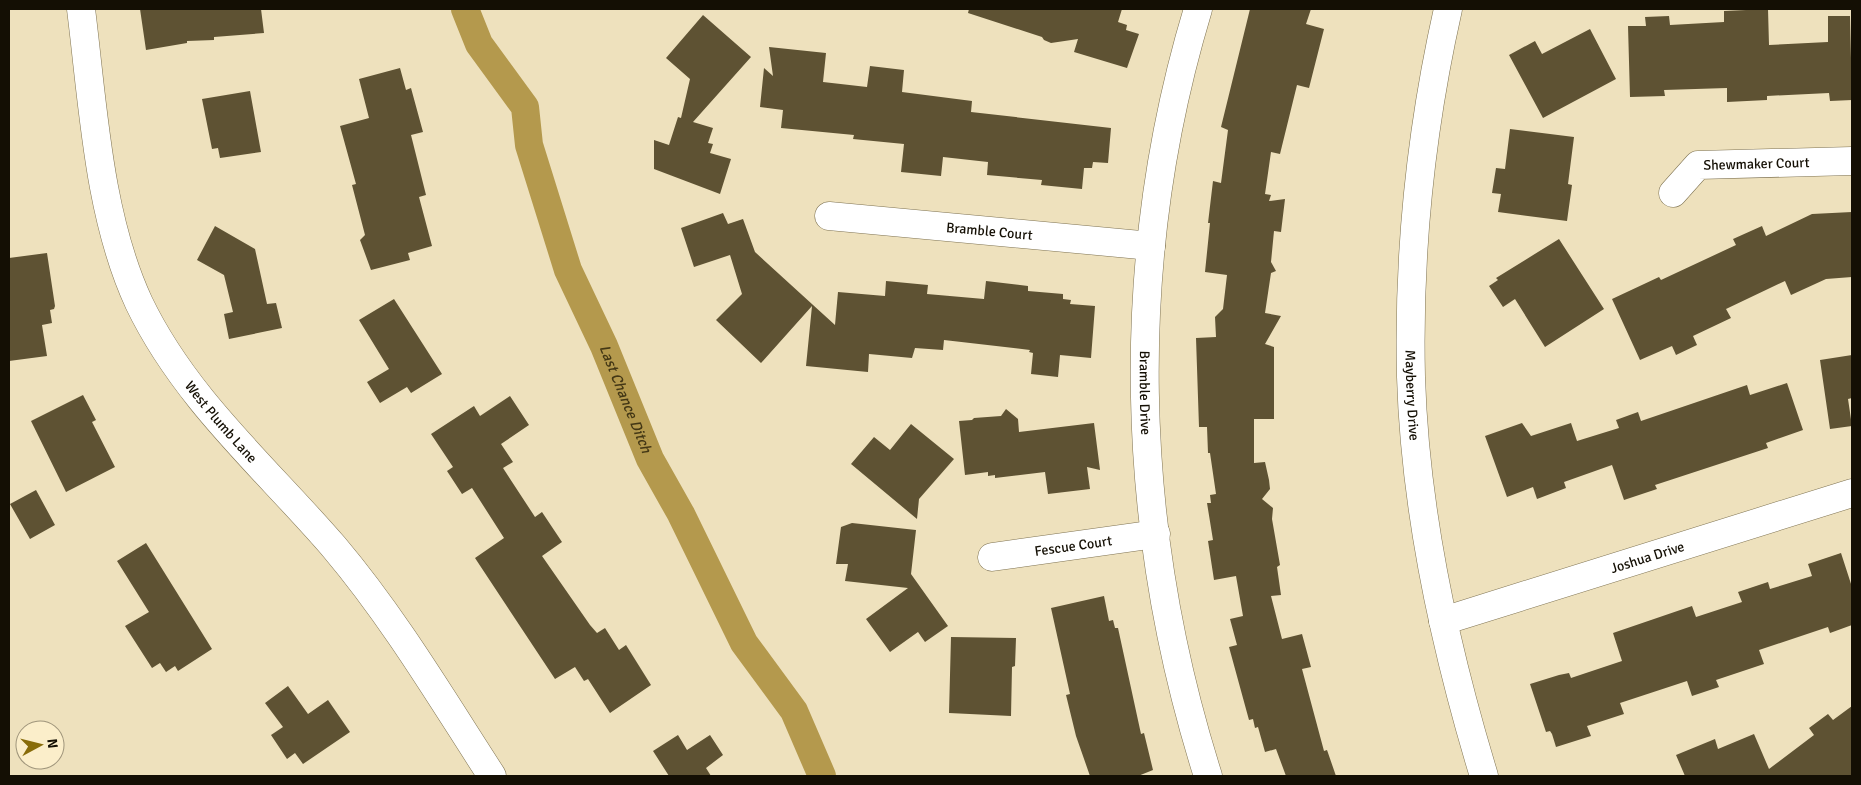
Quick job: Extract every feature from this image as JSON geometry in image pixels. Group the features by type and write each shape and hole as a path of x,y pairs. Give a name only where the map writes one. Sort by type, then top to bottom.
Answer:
{"street":[{"name":"West Plumb Lane","path":"81,9 109,207 120,251 139,302 166,352 197,395 233,438 330,542 373,597 413,653 486,774"},
{"name":"Bramble Drive","path":"1198,9 1169,127 1151,246 1144,326 1143,385 1148,476 1161,582 1174,653 1191,721 1208,776"},
{"name":"Mayberry Drive","path":"1448,9 1424,134 1412,298 1411,378 1417,453 1428,542 1443,621 1466,715 1484,776"},
{"name":"Shewmaker Court","path":"1673,193 1698,165 1852,161"},
{"name":"Bramble Court","path":"829,216 1151,246"},
{"name":"Joshua Drive","path":"1443,621 1852,493"},
{"name":"Fescue Court","path":"992,557 1156,534"}],"building":[{"path":"140,9 261,9 264,33 214,37 214,40 187,41 187,43 146,50"},
{"path":"969,9 1122,9 1118,22 1127,25 1126,30 1139,34 1127,68 1074,52 1078,39 1051,43 1042,37 968,13"},
{"path":"1250,9 1311,9 1306,24 1324,29 1309,88 1297,85 1280,154 1271,152 1265,194 1271,195 1269,201 1285,199 1281,232 1274,231 1271,262 1276,271 1271,273 1265,313 1281,316 1265,344 1274,347 1274,419 1254,419 1254,463 1265,462 1269,480 1270,489 1262,499 1273,508 1272,519 1280,565 1277,567 1281,595 1271,596 1282,639 1302,634 1311,667 1302,669 1324,751 1327,750 1336,776 1286,776 1276,749 1265,752 1258,727 1255,728 1253,719 1249,720 1229,647 1237,645 1230,619 1243,616 1236,576 1214,580 1208,541 1213,540 1207,503 1211,503 1210,495 1216,494 1210,453 1208,453 1207,427 1199,427 1196,338 1216,337 1215,317 1223,309 1227,275 1205,272 1210,223 1208,223 1213,181 1221,183 1228,130 1221,127"},
{"path":"1768,9 1769,45 1828,42 1828,16 1850,16 1852,100 1830,101 1829,93 1767,96 1767,100 1727,102 1727,88 1664,90 1665,96 1630,97 1628,26 1646,26 1645,17 1669,16 1670,25 1724,22 1724,11"},
{"path":"703,15 751,57 693,122 713,128 708,143 713,144 710,153 731,159 720,194 654,169 654,140 669,145 678,117 681,118 690,79 666,58"},
{"path":"1590,29 1616,79 1543,118 1509,55 1535,41 1542,54"},
{"path":"769,47 826,53 823,82 867,87 870,66 904,70 902,92 972,101 971,112 1111,128 1108,163 1093,162 1092,168 1084,168 1082,189 1041,185 1042,180 987,175 988,162 943,157 941,176 901,172 904,144 853,139 854,135 781,128 783,110 760,107 764,68 773,76"},
{"path":"400,68 406,90 411,88 423,132 411,135 426,195 419,197 432,246 408,253 410,260 371,270 360,240 365,235 352,185 356,184 340,126 369,118 359,79"},
{"path":"250,91 261,152 220,158 218,148 212,149 202,99"},
{"path":"1510,129 1574,137 1568,184 1572,185 1567,221 1498,212 1501,194 1492,193 1496,168 1505,169"},
{"path":"1852,212 1852,277 1826,279 1791,295 1785,281 1726,309 1731,318 1693,336 1697,345 1676,355 1672,346 1640,360 1612,299 1659,277 1661,280 1736,245 1733,239 1762,226 1766,236 1812,214"},
{"path":"723,213 728,224 743,219 755,252 835,325 838,292 885,296 886,281 928,285 927,294 984,299 986,281 1028,286 1028,291 1063,294 1063,299 1071,300 1070,304 1095,306 1091,358 1060,355 1058,377 1031,374 1033,353 1029,352 1030,350 944,340 943,350 915,348 912,358 869,354 868,372 806,366 812,306 761,363 716,320 742,294 730,255 694,267 681,228"},
{"path":"215,226 255,249 267,304 276,303 282,328 229,339 224,314 233,312 224,275 197,260"},
{"path":"1559,239 1604,309 1545,347 1515,299 1503,307 1489,286 1498,280 1496,278"},
{"path":"47,253 55,306 54,309 50,310 52,323 42,325 47,356 9,361 9,258"},
{"path":"394,299 442,374 411,393 407,387 380,403 367,382 389,369 359,320"},
{"path":"1852,355 1852,398 1848,399 1852,426 1830,429 1820,360"},
{"path":"1787,383 1803,430 1766,443 1768,448 1655,485 1657,489 1624,500 1612,465 1564,482 1566,488 1537,499 1533,487 1507,497 1485,436 1522,423 1531,436 1571,423 1577,441 1619,428 1616,420 1638,412 1641,421 1747,385 1750,395"},
{"path":"83,395 96,420 92,422 115,467 66,492 31,421"},
{"path":"510,396 529,425 501,444 513,462 503,468 535,517 542,512 562,542 542,556 590,625 597,633 605,628 619,650 626,645 651,685 610,713 588,679 584,681 575,667 555,679 475,558 504,538 472,488 462,494 447,471 453,467 431,434 474,406 480,416"},
{"path":"1006,409 1018,419 1019,432 1094,423 1100,470 1087,467 1090,489 1048,494 1045,472 995,478 995,475 988,476 988,472 965,475 959,421 1001,416"},
{"path":"911,424 954,459 919,499 917,519 851,464 874,437 890,450"},
{"path":"36,490 55,525 30,539 10,504"},
{"path":"852,523 916,530 911,574 948,626 925,642 918,632 890,652 866,619 908,588 845,581 848,564 836,564 841,527"},
{"path":"146,543 212,649 178,671 175,666 166,672 160,663 152,668 125,626 149,612 117,561"},
{"path":"1841,553 1852,587 1852,625 1830,633 1828,627 1759,650 1764,664 1716,680 1719,687 1692,696 1687,681 1620,703 1624,714 1587,726 1591,736 1556,747 1550,731 1546,732 1530,684 1569,673 1571,678 1622,661 1613,633 1692,606 1696,617 1742,602 1738,592 1768,582 1770,589 1812,576 1808,564"},
{"path":"1104,596 1109,621 1113,620 1115,628 1118,628 1141,734 1144,733 1153,770 1138,776 1090,776 1076,736 1066,695 1070,694 1051,608"},
{"path":"951,637 1016,638 1015,666 1012,667 1011,716 949,713"},
{"path":"288,686 308,714 328,700 350,732 303,764 295,753 287,759 271,735 283,727 265,703"},
{"path":"1852,706 1852,776 1685,776 1676,755 1715,739 1718,749 1754,734 1769,769 1814,735 1809,728 1828,714 1833,720"},
{"path":"678,735 687,750 710,735 723,755 706,768 711,776 669,776 653,751"}],"waterway":[{"name":"Last Chance Ditch","path":"465,9 479,44 525,107 529,145 568,270 604,346 650,459 681,514 744,643 794,711 822,776"}]}
